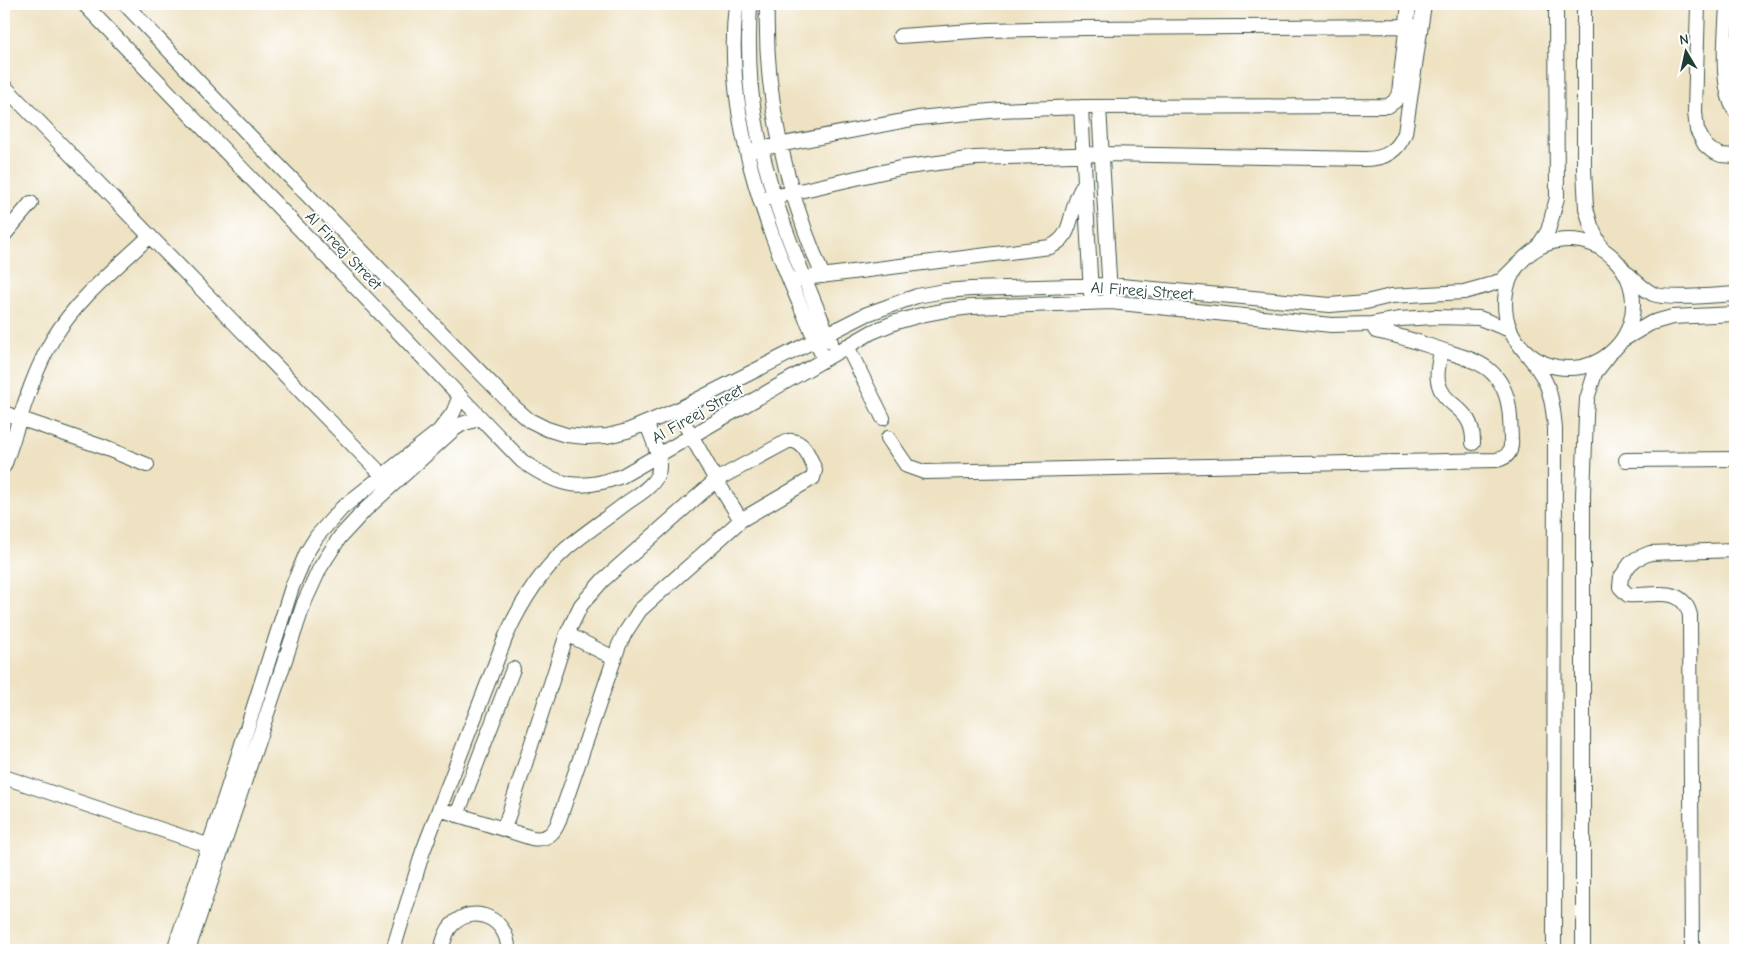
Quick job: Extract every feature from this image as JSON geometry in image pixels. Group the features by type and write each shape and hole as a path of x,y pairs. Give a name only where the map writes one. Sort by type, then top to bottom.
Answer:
{"street":[{"name":"Al Fireej Street","path":"84,4 522,461 540,473 559,482 581,486 601,484 622,476 835,352 896,322 921,314 972,307 1111,302 1331,325 1378,323 1435,317 1479,318 1510,330"},
{"name":"Al Fireej Street","path":"125,4 255,141 507,400 524,415 547,429 566,435 586,437 607,436 647,424 867,314 917,296 971,289 1110,285 1330,304 1366,302 1391,296 1464,292 1478,289 1502,280 1519,263"},
{"path":"736,4 733,38 734,75 741,125 760,200 789,279 822,337 835,352 882,418"},
{"path":"750,4 748,28 751,89 761,148 774,196 805,278 822,337"},
{"path":"768,4 769,79 780,144 792,192 811,249 823,276"},
{"path":"760,200 900,168 937,162 1004,156 1102,154 1365,159 1383,157 1397,148 1405,133 1413,26 1409,4"},
{"path":"747,151 918,118 1000,110 1080,107 1388,106 1395,101 1399,93 1413,26 1424,4"},
{"path":"1537,248 1548,231 1557,198 1556,4"},
{"path":"1584,4 1584,169 1586,208 1591,226 1601,248"},
{"path":"1698,4 1695,112 1697,130 1705,145 1712,151 1721,155 1735,156"},
{"path":"1727,4 1726,82 1730,102 1735,112"},
{"path":"900,36 989,30 1076,28 1413,26"},
{"path":"4,86 392,486"},
{"path":"1080,107 1092,303"},
{"path":"1099,107 1111,302"},
{"path":"789,279 1050,247 1057,244 1067,234 1075,204 1085,182"},
{"path":"4,235 31,203"},
{"path":"4,466 34,377 43,357 66,321 79,305 150,236"},
{"path":"1554,950 1555,429 1553,408 1543,375 1510,330 1505,313 1504,296 1509,278 1519,263 1537,248 1547,243 1569,239 1580,240 1601,248 1617,261 1640,285 1655,295 1704,296 1735,294"},
{"path":"1583,950 1583,494 1587,399 1596,374 1623,339 1630,326 1633,312 1633,297 1630,282 1624,269"},
{"path":"888,438 907,466 924,472 1496,460 1504,458 1510,452 1512,444 1509,408 1502,386 1493,374 1481,365 1441,350 1400,335 1376,331 1382,298"},
{"path":"1330,304 1331,325"},
{"path":"1623,339 1652,323 1672,317 1735,314"},
{"path":"1521,347 1541,362 1564,368 1588,365 1610,354"},
{"path":"1441,350 1438,372 1440,387 1447,399 1464,413 1469,420 1474,435 1473,443"},
{"path":"215,848 228,788 299,569 317,536 342,508 439,431 453,413 460,396"},
{"path":"677,410 741,520"},
{"path":"4,413 100,446 147,465"},
{"path":"188,950 192,918 215,848 304,603 320,568 335,544 353,523 392,486 453,430 462,424 481,418"},
{"path":"393,950 414,875 506,636 538,580 567,549 650,484 657,475 659,468 658,456 647,424"},
{"path":"439,809 457,816 539,839 551,835 556,830 624,633 640,610 741,520 814,478 815,470 803,447 798,442 788,441 716,480 604,580 582,605 567,634 504,829"},
{"path":"1626,460 1735,459"},
{"path":"1692,950 1690,615 1685,604 1675,596 1663,594 1628,595 1622,590 1620,580 1630,564 1650,553 1735,550"},
{"path":"289,598 304,603"},
{"path":"567,634 614,658"},
{"path":"457,816 513,668"},
{"path":"4,777 215,848"},
{"path":"441,950 452,925 464,917 478,915 491,919 502,928 508,941 508,950"},
{"path":"174,950 192,918"}]}
